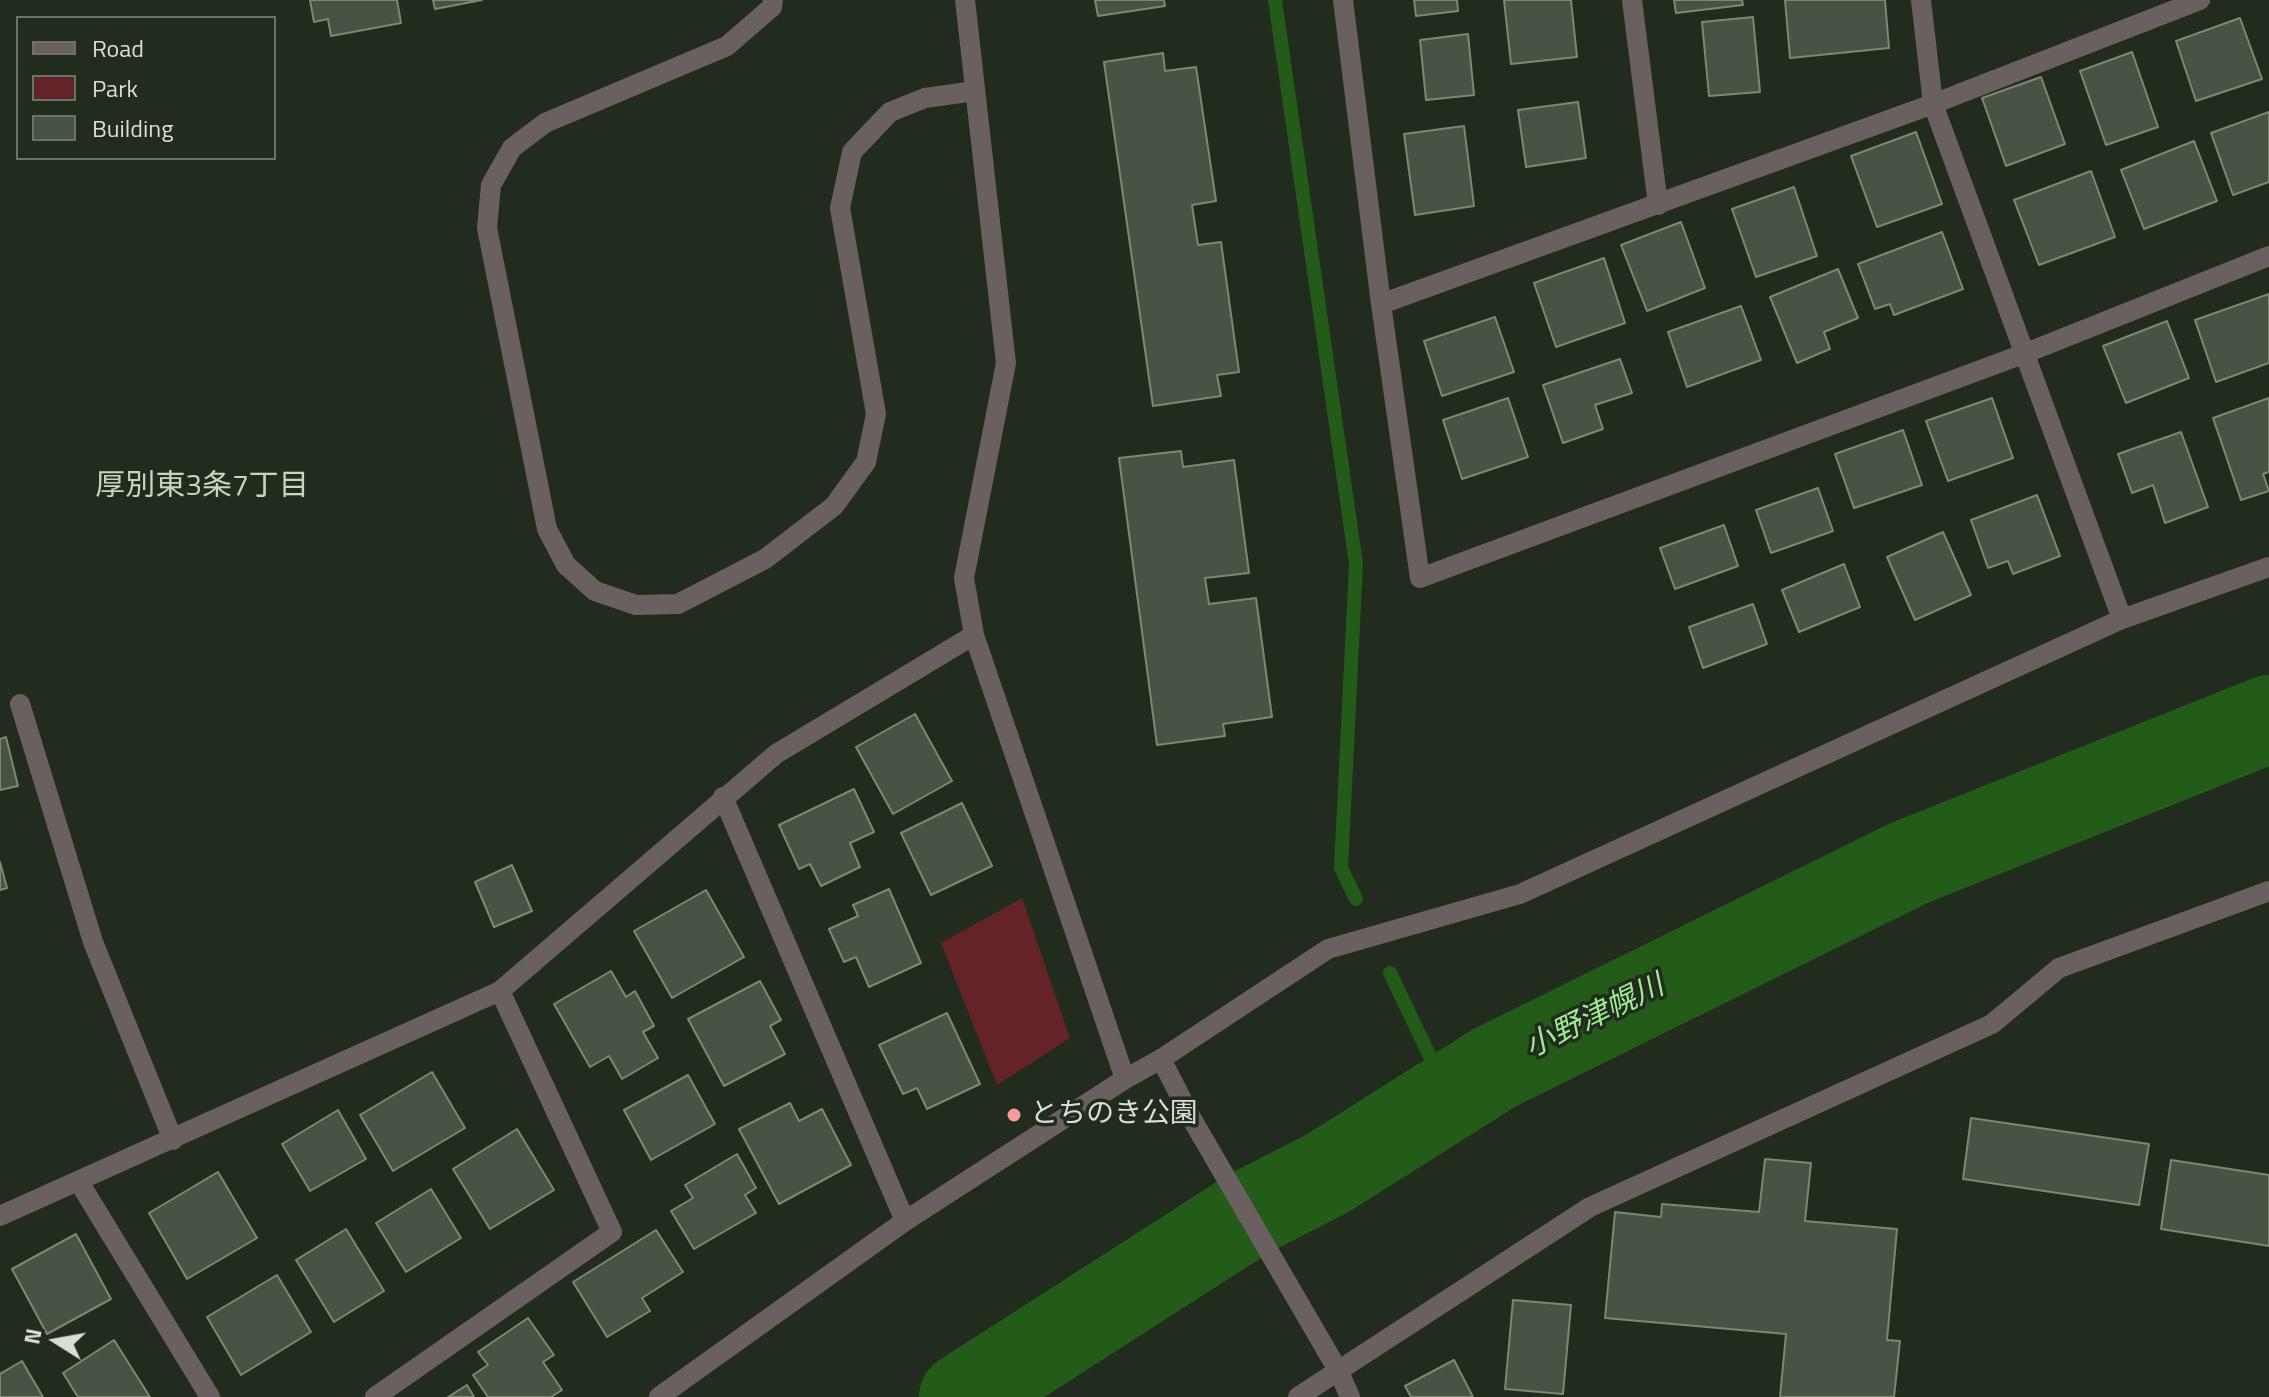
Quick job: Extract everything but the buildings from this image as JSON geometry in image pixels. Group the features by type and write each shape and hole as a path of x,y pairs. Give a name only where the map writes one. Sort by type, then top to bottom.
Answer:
{"street":[{"path":"773,0 772,7 727,46 545,123 512,148 491,185 487,228 547,529 566,565 595,591 636,605 678,604 765,559 834,506 866,462 876,414 840,208 852,152 890,112 925,98 975,91"},
{"path":"965,0 1006,363 964,578 974,635 1125,1079"},
{"path":"1343,0 1381,304 1420,578 2026,353 2269,256"},
{"path":"1632,0 1658,205"},
{"path":"1921,0 1933,104 2122,619"},
{"path":"1381,304 1933,104 2200,0"},
{"path":"659,1397 905,1221 1328,949 1520,894 2122,619 2269,567"},
{"path":"0,1216 500,991 776,754 974,635"},
{"path":"20,704 93,942 173,1140"},
{"path":"723,797 905,1221"},
{"path":"1298,1397 1590,1207 1992,1024 2059,968 2269,891"},
{"path":"375,1397 612,1232 500,991"},
{"path":"1161,1059 1193,1121 1339,1372 1350,1397"},
{"path":"79,1182 210,1397"}],"green space":[{"path":"1022,898 1070,1038 997,1085 941,943"}],"waterway":[{"path":"1275,0 1356,564 1341,868 1356,899"},
{"name":"小野津幌川","path":"963,1397 1248,1214 1328,1173 1494,1068 1909,863 2269,719"},
{"path":"1390,973 1449,1096"}],"place":[{"name":"とちのき公園","path":"1014,1115"}],"district":[{"name":"厚別東3条7丁目","path":"202,488"}]}
